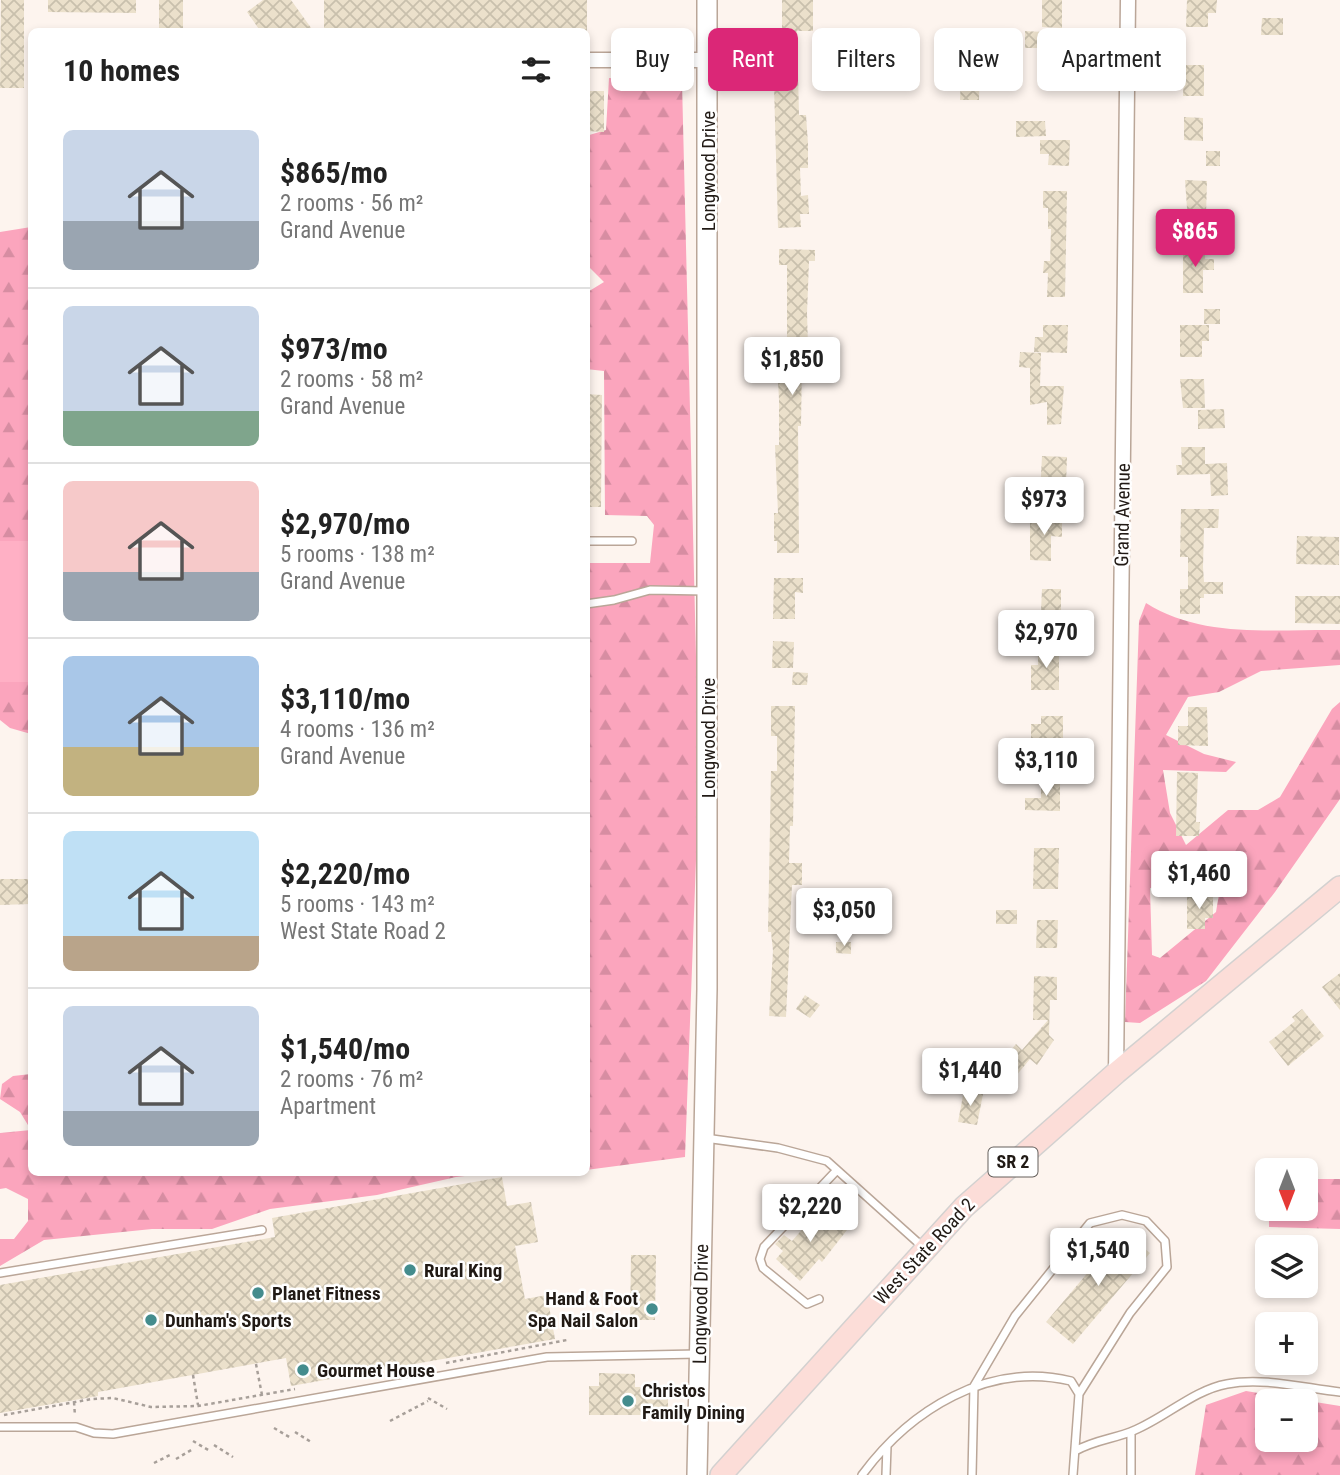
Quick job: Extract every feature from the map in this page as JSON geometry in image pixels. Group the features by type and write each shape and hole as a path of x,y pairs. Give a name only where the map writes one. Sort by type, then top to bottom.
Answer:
{"main road":[{"name":"Longwood Drive","path":"707,0 708,60"},
{"name":"Longwood Drive","path":"697,1475 708,591 708,91"},
{"name":"West State Road 2","path":"721,1475 925,1248 1009,1165 1340,887"}],"street":[{"name":"Grand Avenue","path":"1116,1073 1128,0"},
{"path":"590,60 708,60"}],"lane":[{"path":"590,541 632,541"},
{"path":"590,603 650,590 708,591"},
{"path":"703,1138 778,1148 827,1161 925,1248"},
{"path":"819,1299 807,1304 763,1268 760,1259 764,1247 837,1170"},
{"path":"972,1475 974,1386 1015,1316 1090,1223 1122,1215 1146,1221 1166,1241 1167,1267 1130,1313 1079,1394 1073,1475"},
{"path":"0,1273 262,1230"},
{"path":"0,1427 76,1427 94,1433 114,1434 547,1357 699,1354"},
{"path":"862,1475 918,1416 974,1386 1007,1377 1049,1376 1071,1381 1079,1394"},
{"path":"1075,1451 1096,1439 1131,1432 1200,1394 1226,1384 1258,1383 1340,1392"},
{"path":"1131,1432 1131,1475"},
{"path":"887,1446 887,1475"}],"path":[{"path":"440,1364 567,1340"},
{"path":"256,1364 263,1407"},
{"path":"193,1375 198,1406"},
{"path":"0,1416 74,1402 113,1398 151,1407 198,1406 300,1389"},
{"path":"390,1421 428,1399 446,1409"},
{"path":"74,1402 76,1427"},
{"path":"274,1428 291,1437"},
{"path":"295,1433 311,1442"},
{"path":"193,1441 210,1451"},
{"path":"214,1445 233,1457"},
{"path":"176,1459 193,1449"},
{"path":"154,1463 172,1454"}],"green space":[{"path":"609,78 611,91 682,91 699,779 685,1157 590,1169 590,563 650,563 654,525 647,516 605,515 604,371 590,369 590,291 604,282 590,268 590,135 606,130"},
{"path":"28,227 28,601 0,601 0,232"},
{"path":"1146,603 1191,622 1215,627 1265,631 1340,630 1340,665 1261,671 1219,692 1188,697 1166,735 1204,754 1236,762 1226,772 1163,770 1170,813 1186,845 1228,810 1258,810 1280,797 1332,709 1340,702 1340,799 1275,892 1206,981 1140,1023 1125,1022 1139,621","holes":["1210,887 1219,894 1216,912 1160,958 1152,955 1150,888"]},
{"path":"0,655 28,656 28,733 10,728 0,720"},
{"path":"28,1074 28,1125 20,1112 0,1099 2,1084 13,1076"},
{"path":"28,1130 28,1176 465,1176 377,1195 270,1209 212,1229 152,1229 44,1240 0,1266 0,1239 14,1239 28,1221 28,1199 6,1188 0,1189 0,1133"},
{"path":"1318,1179 1340,1179 1340,1229 1269,1227 1269,1222 1318,1222"},
{"path":"1246,1391 1255,1392 1255,1452 1318,1452 1318,1402 1340,1406 1340,1475 1195,1475 1206,1405"}],"shaded area":[{"path":"0,541 28,541 28,682 0,682"}],"building":[{"path":"1,0 24,0 24,88 0,88"},
{"path":"48,0 136,0 136,13 48,12"},
{"path":"159,0 183,0 183,28 159,28"},
{"path":"263,0 291,0 311,28 258,28 247,12"},
{"path":"324,0 587,0 587,28 324,28"},
{"path":"782,0 813,0 812,31 782,28"},
{"path":"1042,0 1062,0 1062,28 1042,27"},
{"path":"1187,0 1217,0 1216,13 1208,13 1208,27 1186,27"},
{"path":"1262,18 1283,18 1283,35 1261,35"},
{"path":"1025,31 1037,32 1037,48 1025,48"},
{"path":"1186,65 1204,65 1204,96 1183,96 1183,91 1186,91"},
{"path":"798,73 799,115 806,115 808,144 808,168 800,168 801,196 808,195 809,214 800,214 801,227 778,228 774,91 798,91"},
{"path":"590,91 604,91 604,132 590,131"},
{"path":"960,91 979,91 979,100 960,100"},
{"path":"1184,117 1203,118 1203,141 1184,140"},
{"path":"1016,121 1045,121 1046,136 1016,137"},
{"path":"1040,140 1070,140 1069,166 1048,165 1049,154 1040,154"},
{"path":"1206,151 1220,151 1220,166 1206,166"},
{"path":"1185,180 1207,181 1206,215 1200,215 1200,223 1188,222"},
{"path":"1043,191 1067,191 1065,297 1047,297 1048,273 1043,273 1044,261 1050,261 1051,229 1048,229 1048,208 1043,208"},
{"path":"1183,246 1205,246 1205,259 1214,259 1214,270 1203,270 1203,293 1183,293"},
{"path":"779,249 815,250 815,261 809,261 807,313 808,346 815,346 815,360 802,360 801,426 798,426 799,553 777,553 777,541 774,541 774,513 778,513 775,445 779,445 776,342 787,342 787,265 779,265"},
{"path":"1204,309 1220,309 1220,324 1204,324"},
{"path":"1043,325 1068,325 1067,353 1034,352 1035,337 1043,337"},
{"path":"1180,325 1209,325 1209,341 1202,341 1202,357 1180,357"},
{"path":"1020,352 1041,353 1040,386 1064,386 1061,424 1047,425 1047,402 1030,405 1030,368 1019,367"},
{"path":"1180,379 1204,379 1205,408 1183,408"},
{"path":"590,394 602,395 601,507 590,507"},
{"path":"1224,409 1225,428 1198,429 1198,410"},
{"path":"1181,447 1205,447 1205,464 1227,463 1228,495 1211,496 1210,474 1177,475 1176,465 1182,465"},
{"path":"1042,456 1067,457 1066,486 1062,486 1062,495 1040,494"},
{"path":"1181,509 1219,509 1218,528 1204,528 1203,567 1204,582 1223,582 1223,594 1204,594 1204,598 1200,598 1200,614 1180,614 1180,589 1188,589 1188,557 1180,557"},
{"path":"1030,518 1062,518 1062,537 1051,536 1051,561 1030,560"},
{"path":"1297,536 1339,537 1339,565 1296,564"},
{"path":"774,578 803,578 803,593 795,592 795,619 773,619"},
{"path":"1042,589 1061,589 1061,612 1041,611"},
{"path":"1295,596 1340,596 1340,624 1295,623"},
{"path":"773,641 794,642 793,668 772,668"},
{"path":"1038,648 1059,648 1059,690 1031,690 1031,665 1038,665"},
{"path":"793,672 808,673 807,685 792,685"},
{"path":"771,706 795,706 793,826 790,826 789,863 802,863 802,885 792,885 786,1017 769,1016 773,951 771,932 768,932 771,771 777,771 777,736 771,736"},
{"path":"1188,707 1207,707 1208,746 1178,745 1178,726 1188,726"},
{"path":"1041,716 1063,716 1063,742 1031,742 1031,724 1041,724"},
{"path":"1177,772 1198,773 1196,822 1200,822 1199,836 1176,836"},
{"path":"1041,782 1060,782 1060,811 1025,810 1025,798 1041,798"},
{"path":"1034,848 1059,848 1058,889 1033,889"},
{"path":"0,879 28,879 28,904 0,905"},
{"path":"1187,896 1213,896 1213,918 1205,918 1205,929 1187,929"},
{"path":"996,910 1017,910 1017,924 996,924"},
{"path":"1037,920 1058,920 1057,948 1036,948"},
{"path":"836,942 851,942 851,954 836,953"},
{"path":"1340,973 1340,1010 1322,987"},
{"path":"1034,976 1057,977 1057,1000 1050,1000 1049,1035 1054,1040 1037,1065 1030,1059 1015,1077 999,1064 1016,1044 1022,1050 1048,1020 1033,1020"},
{"path":"805,995 820,1005 810,1018 796,1009"},
{"path":"1302,1009 1324,1036 1288,1066 1269,1042 1295,1021 1292,1017"},
{"path":"964,1090 983,1094 977,1125 958,1122"},
{"path":"502,1177 507,1206 531,1202 538,1242 515,1246 525,1299 547,1295 555,1339 291,1386 286,1358 98,1392 98,1396 0,1413 0,1285 275,1237 272,1218"},
{"path":"821,1208 847,1230 822,1262 819,1259 800,1281 776,1259 783,1251 775,1244 784,1235 792,1241"},
{"path":"1123,1231 1150,1253 1073,1344 1046,1322"},
{"path":"631,1255 656,1255 655,1320 630,1320"},
{"name":"Christos Family Dining","path":"599,1373 635,1374 635,1387 668,1387 668,1415 589,1415 589,1386 599,1386"}],"place":[{"name":"Rural King","path":"410,1270"},
{"name":"Planet Fitness","path":"258,1293"},
{"name":"Hand & Foot Spa Nail Salon","path":"652,1309"},
{"name":"Dunham's Sports","path":"151,1320"},
{"name":"Gourmet House","path":"303,1370"},
{"name":"Christos Family Dining","path":"628,1401"}]}
